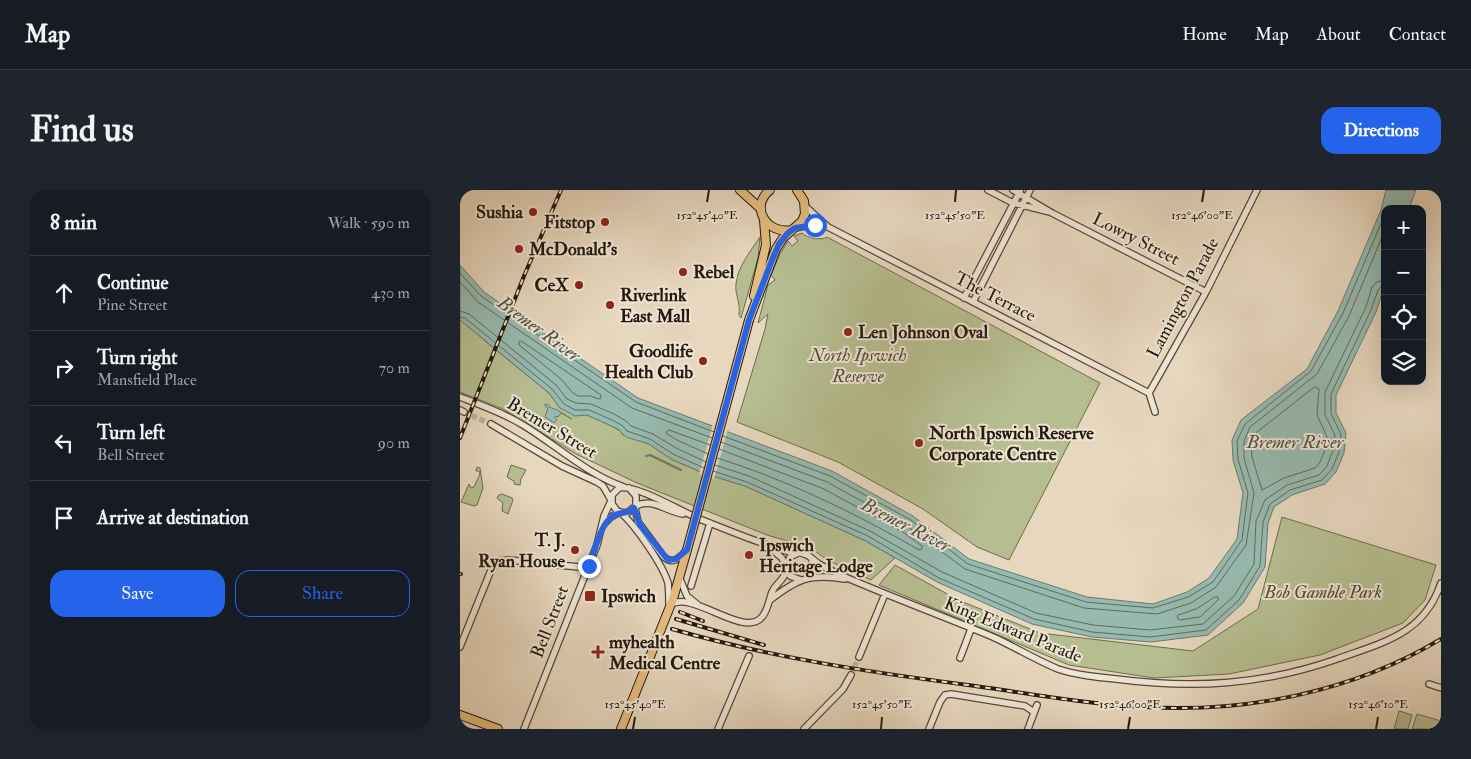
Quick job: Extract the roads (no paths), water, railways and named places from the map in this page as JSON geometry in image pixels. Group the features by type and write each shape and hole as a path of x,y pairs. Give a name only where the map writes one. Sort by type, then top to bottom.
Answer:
{"main road":[{"path":"740,190 761,209"},
{"path":"621,729 669,607 687,550 749,320 766,245 761,209 764,196 770,190"},
{"path":"796,190 805,204"},
{"path":"749,320 776,249 783,238 804,218 805,190"},
{"path":"764,220 777,230 794,229"},
{"path":"460,715 498,729"}],"street":[{"name":"Lowry Street","path":"988,190 1013,203 1052,212"},
{"name":"Lowry Street","path":"1013,190 1020,192 1052,212 1206,292"},
{"path":"973,302 1030,190"},
{"name":"Lamington Parade","path":"1148,393 1206,292 1257,190"},
{"path":"964,298 1020,192"},
{"name":"The Terrace","path":"805,204 828,226 1148,393"},
{"path":"1005,219 1014,224"},
{"name":"The Terrace","path":"794,229 815,225 828,226"},
{"path":"972,283 980,288"},
{"path":"1148,393 1155,412"},
{"name":"Bremer Street","path":"460,397 520,423 610,481 650,496 688,515 765,544 806,554 812,560 885,594"},
{"name":"Bremer Street","path":"491,424 562,466 596,482 602,486 611,500"},
{"path":"687,550 676,559 668,560 640,525 635,507 636,496 628,488 621,488 615,491 611,500 614,508 620,512 646,544 660,565 668,583 669,607 677,602 700,606 740,622 751,623 762,617 770,600 772,590 783,580 790,557 798,553"},
{"name":"Bell Street","path":"524,729 597,545 604,516 611,500"},
{"name":"Bremer Street","path":"635,507 642,503 650,502 672,512 688,515"},
{"path":"602,526 611,517 620,512 629,512 635,507"},
{"path":"691,586 710,523"},
{"name":"Bremer Street","path":"765,544 782,558 790,576 801,580 828,576 852,580"},
{"path":"460,647 491,570 498,561 509,560 587,570"},
{"path":"808,578 813,571 812,560"},
{"path":"679,577 687,596 700,606"},
{"path":"770,600 801,580"},
{"name":"King Edward Parade","path":"885,594 994,638 1059,669 1074,673 1156,684 1194,685 1230,683 1292,673 1387,640 1419,621 1428,610 1441,583"},
{"path":"859,657 885,594"},
{"path":"960,658 972,629"},
{"path":"718,729 749,656"},
{"path":"804,729 843,689 851,675"},
{"path":"1429,684 1441,688"},
{"path":"930,729 940,702 945,695 951,694 1036,709 1028,729"}],"water":[{"name":"Bremer River","path":"1386,190 1416,190 1410,205 1382,205"},
{"name":"Bremer River","path":"1381,210 1381,297 1376,312 1336,395 1336,413 1346,433 1344,453 1336,472 1325,484 1292,495 1274,507 1268,523 1265,567 1243,603 1208,635 1151,642 1092,637 1032,624 937,582 866,541 745,486 703,473 671,459 649,444 626,437 618,429 587,415 575,416 560,408 549,393 460,320 460,265 484,292 638,398 832,471 913,516 969,559 1087,597 1153,604 1187,592 1209,578 1237,539 1243,493 1233,460 1232,440 1241,420 1307,369 1338,311"},
{"path":"545,404 572,419 561,413 558,417 555,416 557,420 554,423 545,417 548,408"}],"waterway":[{"path":"646,456 650,455 681,470"}],"tunnel":[{"path":"464,412 491,424"},
{"path":"851,675 859,657"}],"railway":[{"path":"460,438 524,276 561,190"},
{"path":"680,612 703,621"},
{"path":"676,619 764,645"},
{"path":"672,629 782,656 893,675 1078,701 1122,706 1182,708 1260,702 1298,695 1372,673 1441,639"}],"place":[{"name":"Sushia","path":"533,212"},
{"name":"Fitstop","path":"605,222"},
{"name":"McDonald's","path":"519,249"},
{"name":"Rebel","path":"683,272"},
{"name":"CeX","path":"579,285"},
{"name":"Riverlink East Mall","path":"610,305"},
{"name":"Len Johnson Oval","path":"848,332"},
{"name":"Goodlife Health Club","path":"703,361"},
{"name":"North Ipswich Reserve Corporate Centre","path":"919,443"},
{"name":"T. J. Ryan House","path":"575,550"},
{"name":"Ipswich Heritage Lodge","path":"749,555"},
{"name":"Ipswich","path":"590,596"},
{"name":"myhealth Medical Centre","path":"598,652"}],"park label":[{"name":"North Ipswich Reserve","path":"858,365"},
{"name":"Bob Gamble Park","path":"1323,592"}]}
